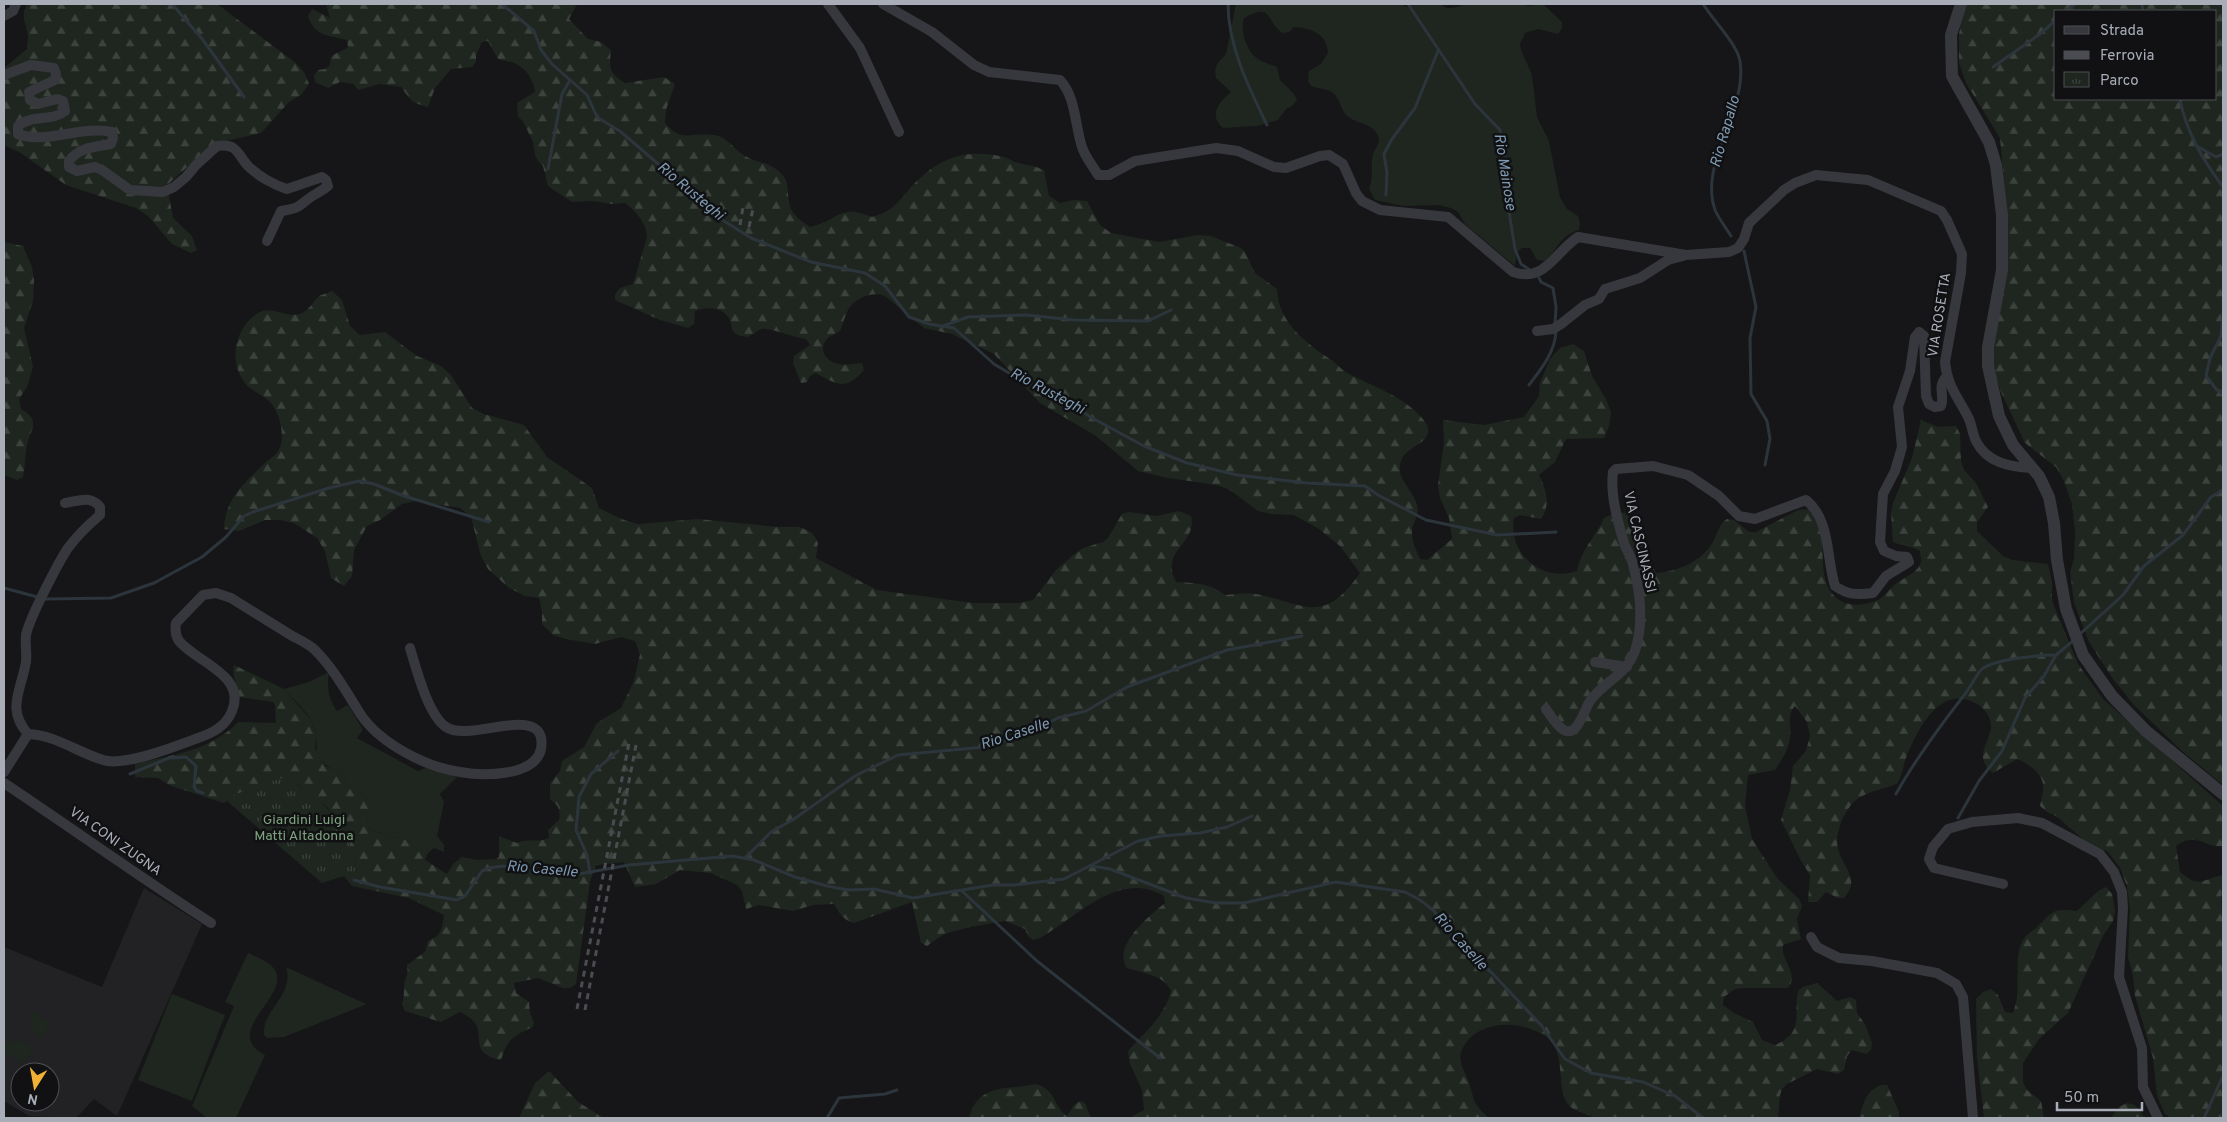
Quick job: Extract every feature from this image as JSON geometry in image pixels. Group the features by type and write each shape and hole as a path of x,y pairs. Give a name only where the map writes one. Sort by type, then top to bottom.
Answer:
{"street":[{"path":"4,16 13,11 16,4"},
{"path":"828,4 860,48 898,132"},
{"name":"VIA ROSETTA","path":"883,4 932,32 974,65 989,72 1060,80 1066,87 1070,98 1083,150 1098,175 1108,174 1135,160 1216,148 1238,151 1274,167 1286,168 1320,156 1329,155 1343,164 1356,193 1367,204 1380,210 1403,214 1448,217 1513,272 1522,275 1536,274 1545,268 1567,244 1578,237 1686,255"},
{"path":"1961,4 1951,36 1952,76 1989,142 1996,165 2002,215 2002,270 1988,348 1988,366 1999,416 2013,445 2042,481 2049,498 2066,609 2083,655 2112,696 2146,731 2223,794"},
{"path":"4,75 31,65 54,68 56,80 29,92 30,100 38,104 57,99 63,101 66,110 60,115 25,120 18,126 18,134 37,137 78,131 102,130 112,132 111,144 92,146 76,153 69,161 69,167 77,171 95,168 102,170 130,190 163,192 174,187 217,146 226,145 235,148 249,167 287,189 313,178 322,177 326,180 328,186 322,192 314,195 297,209 281,212 267,241"},
{"name":"VIA ROSETTA","path":"1537,331 1553,329 1585,306 1599,299 1605,289 1640,278 1668,260 1686,255 1729,252 1738,248 1744,239 1749,223 1795,183 1816,175 1868,180 1942,211 1962,254 1961,273 1945,362 1946,377 1968,417 1975,440 1981,450 1994,461 2012,467 2032,468"},
{"name":"VIA CASCINASSI","path":"1628,667 1637,640 1641,612 1632,560 1624,545 1613,491 1613,472 1616,469 1653,466 1688,476 1719,496 1738,516 1755,519 1806,500 1817,509 1826,536 1835,586 1846,593 1858,595 1873,593 1886,576 1909,562 1906,557 1896,556 1884,550 1880,542 1881,513 1883,494 1895,471 1902,447 1898,406 1910,371 1915,337 1919,332 1924,336 1926,396 1929,404 1935,407 1941,406 1940,390 1942,381 1946,377"},
{"path":"65,503 88,499 94,500 100,507 100,516 86,526 67,549 26,634 26,662 15,703 18,724 28,734 46,736 103,760 113,762 165,750 213,733 228,720 234,707 233,689 221,673 178,640 175,633 176,623 203,595 216,593 231,598 314,649 348,693 362,716 381,738 404,752 458,772 486,776 514,771 532,764 540,753 542,741 538,731 528,725 497,726 470,731 446,727 434,714 410,648"},
{"path":"1595,662 1628,667"},
{"path":"1546,709 1557,726 1563,730 1570,731 1577,727 1589,701 1601,688 1628,667"},
{"path":"4,772 28,734"},
{"name":"VIA CONI ZUGNA","path":"4,783 84,836 169,897 211,923"},
{"path":"2003,884 1934,868 1929,859 1933,847 1948,829 1972,822 2018,818 2042,823 2084,844 2100,854 2114,872 2122,892 2124,908 2119,978 2142,1048 2143,1087 2158,1118"},
{"path":"1811,937 1818,947 1839,958 1872,961 1937,973 1956,984 1963,997 1973,1118"}],"shaded area":[{"path":"144,888 202,924 117,1116 94,1099 76,1118 29,1116 22,1112 60,1112 60,1062 10,1062 10,1105 4,1101 4,947 102,987"}],"green space":[{"path":"28,4 217,4 296,63 304,72 309,84 301,95 289,102 261,133 213,144 167,185 173,218 192,236 197,250 191,253 172,244 148,216 136,208 66,185 19,152 4,145 4,68 27,49 28,36 24,12"},
{"path":"326,4 577,4 569,19 588,39 601,42 611,50 610,66 616,76 625,83 664,77 675,84 666,110 665,123 671,129 682,135 706,134 719,136 745,156 771,166 786,180 791,209 797,217 810,227 846,212 861,213 872,217 887,211 916,182 936,166 956,157 978,154 1004,157 1044,170 1049,196 1060,203 1074,200 1087,201 1100,225 1111,233 1159,242 1198,235 1211,236 1241,248 1245,252 1255,273 1277,289 1279,301 1288,322 1304,340 1347,373 1387,392 1406,404 1422,418 1427,426 1428,433 1426,438 1404,456 1400,468 1402,479 1415,499 1418,509 1412,534 1420,559 1427,560 1452,539 1449,518 1440,498 1438,485 1444,443 1443,420 1484,425 1524,417 1539,396 1540,383 1550,359 1560,348 1573,344 1584,351 1592,376 1606,399 1611,412 1609,426 1604,438 1566,439 1555,462 1539,475 1544,486 1547,503 1541,519 1520,515 1514,518 1513,531 1516,543 1522,554 1540,569 1552,573 1564,574 1577,571 1585,550 1604,518 1617,513 1630,514 1656,573 1681,568 1696,560 1708,549 1720,527 1727,519 1734,520 1749,532 1756,532 1798,510 1812,509 1818,519 1821,531 1826,583 1832,593 1841,601 1849,604 1859,605 1874,602 1881,598 1895,584 1915,571 1921,562 1920,551 1893,542 1891,513 1893,503 1912,458 1921,420 1938,427 1956,426 1960,434 1961,461 1964,470 1976,483 1988,507 1977,522 1977,531 2003,556 2012,560 2048,564 2052,582 2052,601 2078,664 2103,699 2223,806 2223,846 2190,840 2176,846 2180,872 2187,877 2192,880 2202,881 2223,875 2221,902 2223,923 2223,1116 2221,1118 2171,1118 2165,1114 2157,1096 2153,1058 2135,996 2133,976 2128,957 2130,910 2127,886 2120,868 2108,852 2083,839 2056,816 2040,806 2043,790 2042,781 2040,776 2030,766 2017,759 1993,773 1988,768 1984,763 1983,754 1991,728 1988,715 1974,702 1961,699 1946,701 1931,713 1910,747 1897,784 1860,797 1850,806 1842,820 1837,842 1840,856 1851,879 1849,891 1844,898 1838,898 1826,892 1817,902 1808,902 1810,875 1781,820 1790,790 1793,766 1806,751 1810,736 1807,722 1795,706 1790,717 1788,746 1778,766 1775,770 1748,775 1745,806 1752,839 1777,878 1800,900 1802,906 1797,919 1801,939 1783,945 1784,956 1792,977 1788,988 1735,989 1724,997 1723,1005 1734,1013 1753,1022 1762,1040 1775,1045 1791,1035 1794,1029 1798,991 1803,987 1817,983 1837,1001 1850,997 1856,1000 1857,1013 1865,1024 1872,1043 1871,1050 1866,1054 1852,1050 1847,1056 1844,1070 1838,1074 1817,1069 1787,1084 1782,1089 1780,1095 1778,1118 1597,1118 1585,1114 1572,1108 1566,1101 1559,1060 1551,1041 1533,1030 1515,1025 1505,1025 1486,1028 1478,1032 1466,1042 1460,1055 1461,1064 1475,1102 1489,1118 1129,1118 1144,1110 1142,1090 1130,1064 1128,1051 1159,1016 1171,991 1158,978 1127,968 1124,959 1124,950 1134,932 1165,903 1164,896 1147,889 1131,888 1099,899 1040,938 1033,940 1028,936 1025,929 1005,921 944,934 927,946 921,943 912,902 854,923 844,918 834,904 813,905 793,911 759,905 746,909 742,891 737,885 711,873 680,870 656,884 635,887 624,862 596,865 590,882 576,984 570,988 563,988 538,978 514,983 516,993 529,1002 530,1013 534,1023 533,1027 512,1039 501,1060 489,1056 482,1051 476,1025 471,1019 460,1012 441,1022 405,1011 402,1004 404,983 408,972 407,965 425,952 428,941 439,934 444,915 409,898 352,886 344,876 356,871 347,838 327,807 298,785 236,794 224,803 171,786 158,778 135,777 135,764 203,746 216,740 238,722 276,723 275,705 273,702 239,697 233,672 234,665 284,689 311,720 316,734 315,748 321,761 325,766 339,771 347,784 370,801 372,809 368,822 370,830 406,840 417,849 425,860 447,874 453,864 462,857 477,860 496,859 499,857 499,836 517,843 549,838 548,830 559,820 560,816 558,808 550,799 550,783 560,771 562,761 584,747 597,723 621,708 634,681 640,654 635,641 621,637 595,644 553,635 542,624 539,598 525,596 509,588 488,569 481,556 471,517 460,508 416,501 402,504 380,520 367,526 354,550 352,576 344,586 331,578 325,551 317,538 294,523 280,520 265,520 239,531 224,529 228,509 237,492 277,453 282,439 278,415 273,405 245,383 237,365 236,355 239,336 250,319 258,313 268,310 294,315 299,314 307,309 318,297 332,291 342,300 350,326 360,335 385,332 417,356 441,366 451,375 472,408 484,414 524,425 547,457 592,488 599,508 624,520 638,524 698,519 778,527 799,527 811,532 815,537 818,543 816,558 877,590 973,603 1019,603 1033,600 1056,570 1083,548 1103,542 1108,538 1122,514 1129,512 1157,516 1179,511 1191,516 1192,526 1189,534 1175,554 1172,562 1172,571 1176,582 1208,586 1225,595 1252,593 1301,606 1324,606 1347,590 1360,573 1340,546 1319,529 1294,515 1258,511 1230,490 1217,485 1168,478 1138,471 1096,436 1040,403 994,354 952,334 924,328 885,296 870,295 852,304 840,331 829,337 823,345 826,357 833,362 841,365 862,363 864,370 858,377 841,384 830,381 816,373 810,376 807,382 801,383 793,363 794,356 810,345 806,339 765,329 748,337 739,335 733,331 730,320 724,312 710,308 695,311 694,324 688,328 660,320 615,300 615,294 620,288 633,284 647,232 637,214 625,203 572,202 548,186 543,166 535,155 533,142 523,121 518,117 517,103 535,92 533,83 525,71 514,63 498,59 488,41 482,42 476,55 476,62 472,67 451,69 435,88 428,107 412,100 401,87 379,84 358,90 354,84 340,82 328,88 315,82 314,75 318,70 325,69 330,65 333,55 348,47 347,40 318,32 311,23 308,16 312,9 330,18"},
{"path":"1236,4 1400,4 1408,7 1412,4 1440,4 1447,8 1453,8 1467,4 1523,4 1528,6 1543,4 1562,22 1562,28 1558,34 1538,29 1525,33 1520,44 1532,75 1537,117 1549,141 1560,197 1567,209 1578,216 1579,230 1567,236 1544,261 1537,260 1530,248 1522,248 1517,252 1515,266 1465,224 1458,212 1451,208 1438,205 1403,206 1375,200 1369,189 1373,154 1379,141 1376,132 1347,115 1333,93 1311,86 1309,83 1309,71 1321,64 1328,53 1325,41 1312,30 1294,27 1289,32 1282,33 1264,12 1244,18 1243,28 1247,46 1262,62 1277,67 1280,80 1294,94 1297,100 1286,109 1278,120 1257,126 1223,128 1216,118 1217,109 1219,104 1231,92 1216,78 1215,71 1217,64 1226,54"},
{"path":"1965,4 2223,4 2223,785 2182,751 2134,705 2113,679 2089,642 2074,603 2070,572 2074,559 2075,531 2072,504 2063,479 2056,467 2025,443 2001,392 1991,362 2007,215 2000,138 1966,83 1959,63 1959,34"},
{"path":"4,242 23,246 32,267 34,280 33,301 24,328 33,367 27,387 19,399 21,409 31,416 33,425 26,448 23,477 17,480 4,475"},
{"path":"329,672 328,688 332,702 337,711 348,705 363,730 357,738 418,771 428,767 457,777 440,794 444,802 437,836 444,845 444,852 434,848 428,853 425,860 417,849 406,840 370,830 367,823 370,801 347,784 339,771 329,767 318,757 315,730 312,722 303,709 284,689 309,682"},
{"name":"Giardini Luigi Matti Altadonna","path":"282,778 311,794 328,809 342,827 349,841 356,872 322,883 227,801 236,794"},
{"path":"2106,887 2112,894 2115,911 2113,921 2103,936 2068,1013 2039,1039 2023,1063 2023,1082 2027,1090 2041,1101 2044,1118 1984,1118 1977,1058 1976,999 1983,992 1991,989 1998,995 2005,1012 2013,1013 2017,994 2018,956 2024,938 2052,913 2060,910 2077,911 2098,891"},
{"path":"248,953 273,967 277,980 274,991 253,1025 250,1036 253,1046 265,1055 236,1118 207,1118 192,1106 234,1006 225,1002"},
{"path":"286,967 367,1004 284,1037 267,1038 264,1035 264,1026 286,986 288,977"},
{"path":"172,994 225,1015 192,1101 138,1080"},
{"path":"30,1009 50,1023 40,1038 31,1031"},
{"path":"22,1040 34,1048 24,1062 20,1062 4,1050 4,1044"},
{"path":"549,1071 578,1102 604,1118 519,1118 535,1083"},
{"path":"1036,1084 1048,1090 1059,1108 1067,1116 1074,1105 1080,1101 1085,1103 1091,1118 969,1118 979,1098 987,1093 1004,1088"},
{"path":"1881,1085 1887,1085 1899,1112 1899,1118 1859,1118 1868,1094"},
{"path":"2127,1103 2135,1105 2145,1118 2111,1118 2119,1107"}],"waterway":[{"path":"172,4 203,40 244,97"},
{"name":"Rio Rusteghi","path":"502,4 534,31 541,50 552,64 587,95 597,117 621,132 685,187 713,214 751,238 811,262 865,273 885,286 909,317 929,324 954,328 994,364 1063,400 1144,446 1187,463 1237,475 1307,483 1365,486 1378,495 1426,520 1497,535 1556,532"},
{"path":"1228,4 1229,20 1236,51 1247,82 1267,125"},
{"name":"Rio Mainose","path":"1408,4 1475,104 1500,130 1507,167 1508,205 1515,249 1521,264 1530,270"},
{"name":"Rio Rapallo","path":"1703,4 1730,40 1740,61 1741,80 1713,174 1712,192 1715,210 1731,236"},
{"path":"2067,10 2075,4"},
{"path":"2142,4 2143,10"},
{"path":"1993,67 2054,22"},
{"path":"1386,195 1387,173 1384,154 1392,139 1415,108 1438,51"},
{"path":"548,169 562,94 570,80"},
{"path":"2180,100 2186,123 2196,145 2223,187"},
{"path":"2195,145 2216,157 2223,154"},
{"name":"Rio Rapallo","path":"1744,251 1756,307 1750,338 1751,394 1767,421 1770,439 1765,465"},
{"name":"Rio Mainose","path":"1539,278 1541,282 1553,288 1556,307 1555,324"},
{"path":"943,326 968,317 1026,315 1074,320 1148,321 1171,310"},
{"path":"2223,313 2221,336 2210,358 2206,376 2217,390 2223,394"},
{"name":"Rio Mainose","path":"1529,385 1550,353 1556,331"},
{"path":"4,588 45,599 111,598 154,583 202,557 226,537 244,516 329,488 359,481 374,484 404,496 489,522"},
{"path":"2080,634 2123,595 2144,566 2183,535 2211,497 2223,490"},
{"name":"Rio Caselle","path":"745,858 771,832 794,819 855,776 898,755 985,747 1025,734 1058,718 1086,711 1127,687 1227,650 1302,636"},
{"path":"1896,794 1937,730 1982,669 2007,660 2056,655 2074,640"},
{"path":"1958,818 1979,781 2002,751 2025,698 2044,676 2056,655"},
{"path":"590,873 587,855 576,830 579,797 591,774 618,751"},
{"name":"Rio Caselle","path":"130,774 169,758 186,757 196,766 194,787 197,791 203,793"},
{"name":"Rio Caselle","path":"354,880 380,887 457,900 465,896 482,871 489,868 503,866 562,874 579,874 629,865 732,856 754,860 795,877 827,886 848,890 874,889 913,898 993,885 1013,885 1064,879 1138,841 1161,836 1200,833 1227,827 1252,816"},
{"name":"Rio Caselle","path":"1091,866 1110,869 1186,898 1216,903 1244,903 1336,882 1405,892 1420,900 1434,911 1460,945 1492,973 1541,1025 1565,1059 1591,1073 1643,1082 1675,1096 1703,1118"},
{"path":"962,891 1037,961 1160,1058"},
{"path":"2204,1118 2223,1076"},
{"path":"827,1118 839,1098 885,1094 897,1090"}],"railway":[{"path":"740,225 743,207"},
{"path":"749,227 753,209"},
{"path":"577,1009 629,743"},
{"path":"585,1010 636,745"}]}
